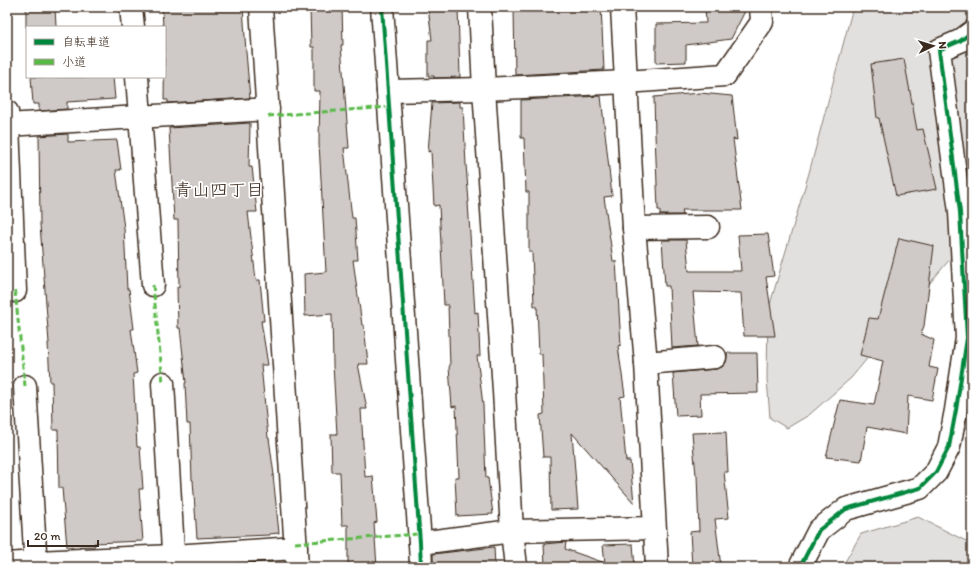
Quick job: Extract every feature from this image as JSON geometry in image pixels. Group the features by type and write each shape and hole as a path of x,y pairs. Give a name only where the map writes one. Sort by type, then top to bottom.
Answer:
{"street":[{"path":"131,7 133,26"},
{"path":"7,564 174,562 296,558 262,7"},
{"path":"382,7 421,567"},
{"path":"480,7 512,530 516,567"},
{"path":"622,7 634,228 646,363 657,567"},
{"path":"388,91 484,89 626,82 725,75 762,22 761,7"},
{"path":"800,567 819,530 846,509 920,488 936,472 949,447 967,338 960,212 940,50 960,41 972,32"},
{"path":"136,78 153,285"},
{"path":"15,291 7,121 268,109"},
{"path":"634,228 708,227"},
{"path":"646,363 715,357"},
{"path":"163,383 174,562"},
{"path":"25,386 36,564"},
{"path":"420,543 512,530 654,528"}],"shaded area":[{"path":"853,7 972,7 972,224 960,247 851,378 809,415 787,428 770,418 767,379 768,311 809,173"},
{"path":"918,517 972,544 972,567 842,567 861,534"}],"building":[{"path":"26,7 55,7 56,26 26,26"},
{"path":"162,7 243,7 250,98 168,103 168,100 164,100 164,78 166,78 166,26 163,26"},
{"path":"310,7 342,7 343,45 341,45 349,148 344,148 352,218 355,218 358,260 353,260 362,325 364,325 368,364 358,364 367,409 361,409 365,477 373,476 377,522 374,523 377,567 348,567 348,525 342,525 340,472 332,472 331,434 337,434 332,314 305,316 304,274 326,272 319,143 320,91 314,91 314,47 311,47"},
{"path":"428,7 458,7 460,77 434,78 434,76 428,76 428,40 432,40"},
{"path":"514,7 601,7 604,70 515,75"},
{"path":"705,7 747,7 731,39 686,45 686,62 656,63 656,24 706,23"},
{"path":"904,59 917,130 923,129 937,189 896,196 879,118 877,118 871,64"},
{"path":"31,78 113,78 115,99 67,102 67,109 39,111 39,104 33,104"},
{"path":"700,93 732,96 737,140 733,139 742,210 682,210 683,215 660,215 660,210 658,210 654,97"},
{"path":"601,96 612,196 604,197 613,261 616,261 621,345 618,346 625,396 620,397 626,461 630,461 634,503 572,433 578,509 551,510 550,457 543,457 540,415 544,414 542,354 539,354 537,306 534,306 532,252 529,252 529,192 526,192 524,138 521,138 521,100"},
{"path":"460,102 460,107 463,107 475,313 478,312 480,356 477,356 483,405 486,478 488,478 493,514 457,516 455,477 459,477 456,406 452,407 449,367 448,305 444,305 439,205 434,206 431,151 428,152 432,103"},
{"path":"250,123 249,167 252,167 257,212 248,212 256,280 260,280 264,321 261,321 268,365 261,365 268,438 274,475 279,533 269,534 270,535 197,538 192,480 190,424 187,424 186,383 180,328 178,328 178,220 174,220 169,128"},
{"path":"68,134 68,142 117,140 121,170 116,170 124,228 127,289 129,289 134,329 131,329 137,373 133,374 137,447 140,447 143,489 139,489 143,541 94,543 95,546 67,547 62,488 59,488 58,430 53,430 52,382 50,382 49,343 40,225 39,136"},
{"path":"768,234 774,276 766,277 775,336 744,336 741,293 693,292 698,346 672,348 669,286 665,286 662,240 686,240 689,271 741,271 738,235"},
{"path":"899,238 934,246 924,326 921,334 934,340 929,367 938,369 932,400 908,396 906,434 867,427 861,461 826,457 840,400 874,405 883,361 860,355 869,318 878,319"},
{"path":"727,353 757,353 758,393 700,394 701,415 676,416 673,373 716,369 722,367 726,362"},
{"path":"726,432 728,472 724,472 729,518 715,519 721,567 692,567 690,532 699,531 697,475 692,433"},
{"path":"566,542 565,549 605,563 603,545 633,544 635,567 545,567 544,544"},
{"path":"494,547 495,567 433,567 433,554"}],"marked path":[{"path":"268,116 389,107"},
{"path":"153,285 163,383"},
{"path":"15,291 25,386"},
{"path":"295,543 419,534"}],"cycle path":[{"path":"382,7 421,567"},
{"path":"800,567 819,530 846,509 920,488 936,472 949,447 967,338 960,212 939,50 960,41 972,32"}],"district":[{"name":"青山四丁目","path":"219,190"}]}
